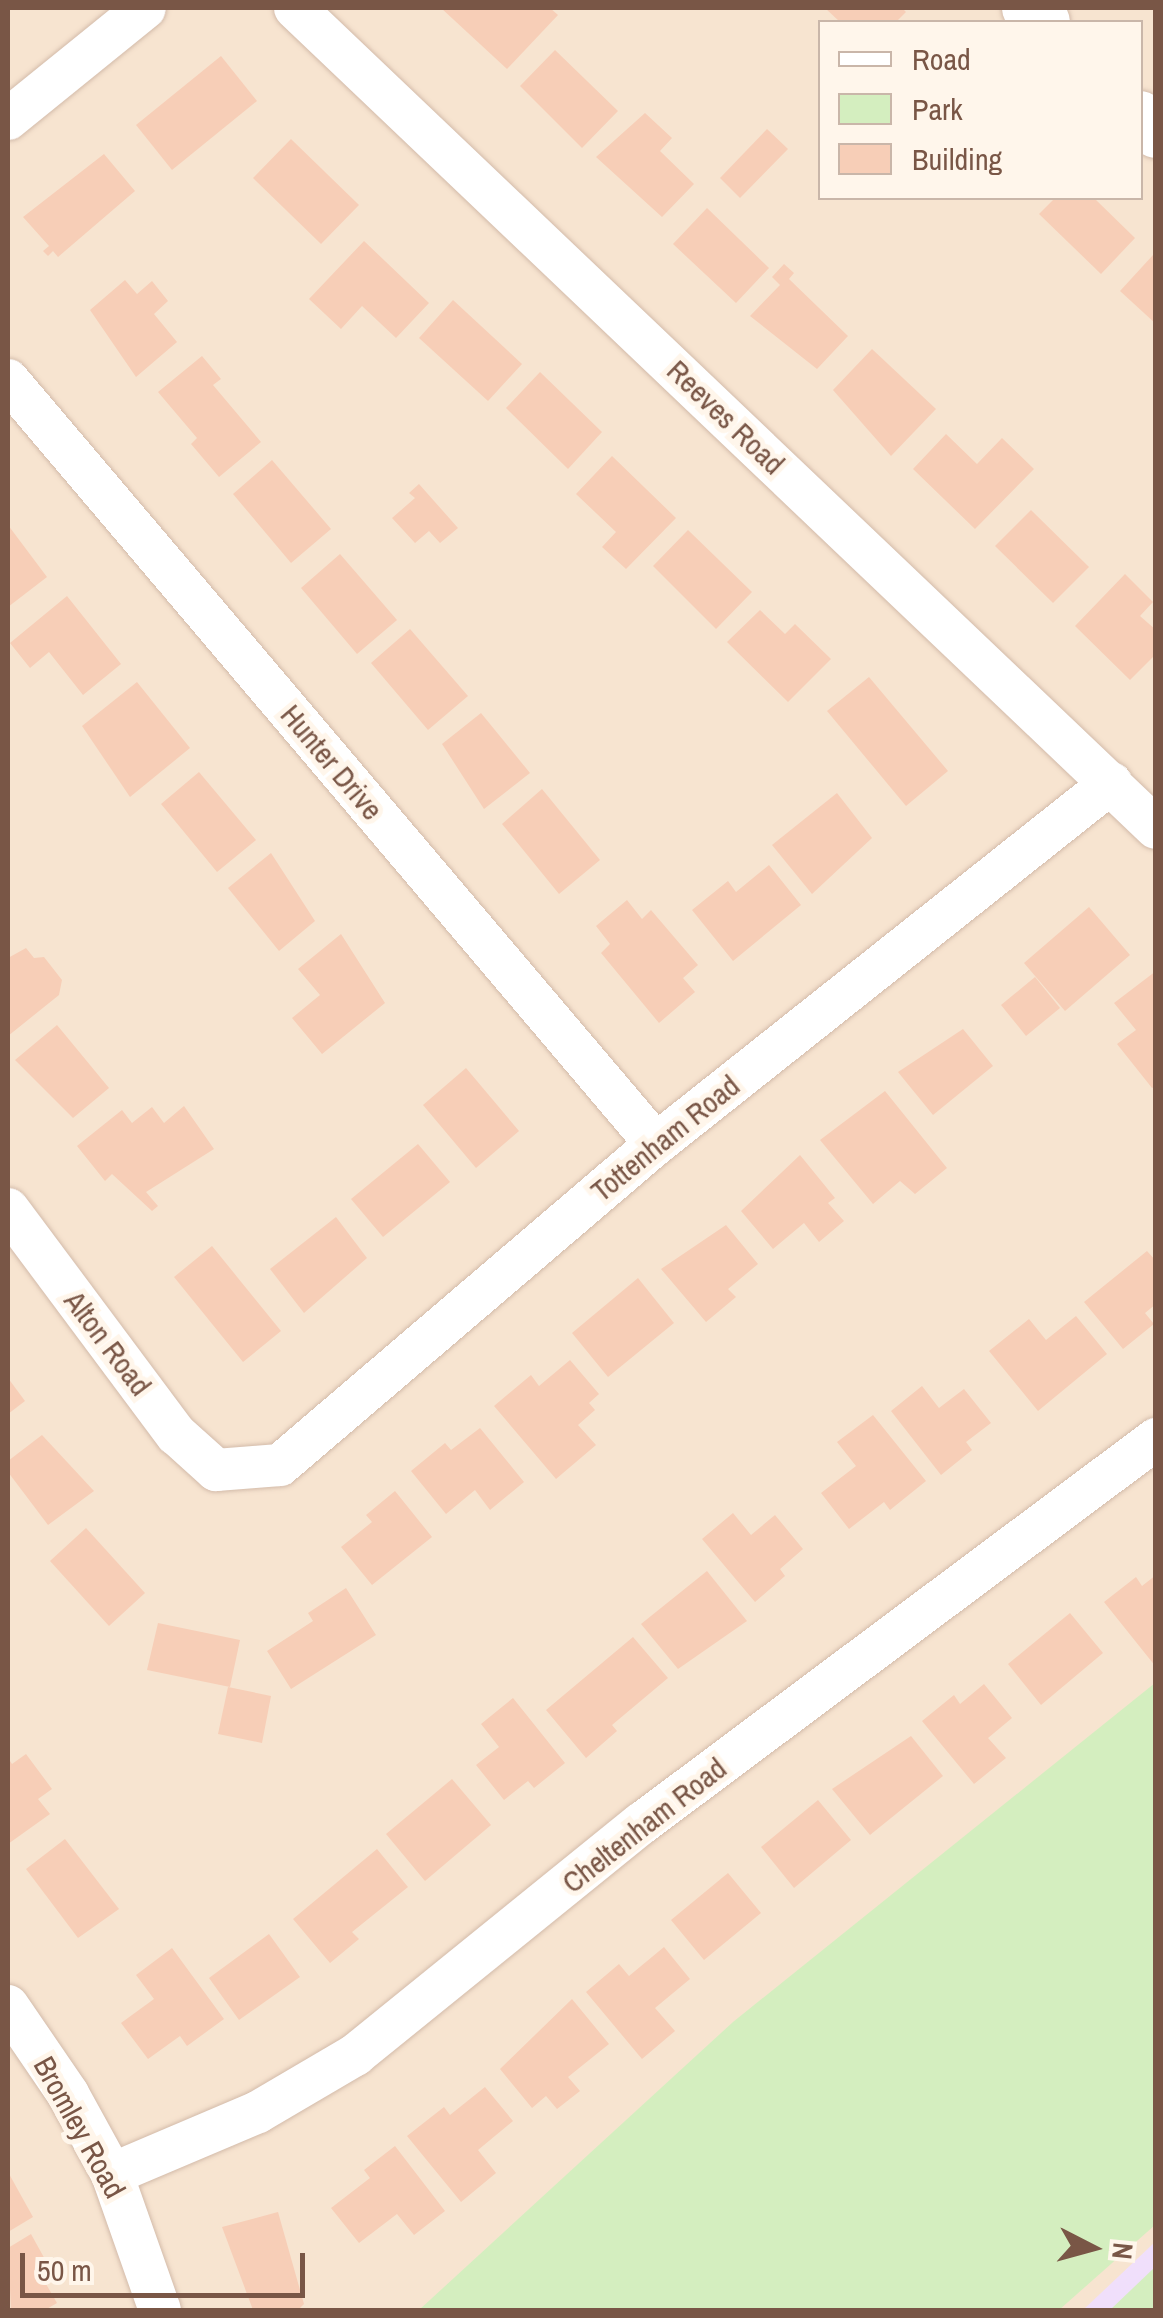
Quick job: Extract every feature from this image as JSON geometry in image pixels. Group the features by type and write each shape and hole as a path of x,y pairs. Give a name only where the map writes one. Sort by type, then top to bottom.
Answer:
{"street":[{"path":"8,119 145,8"},
{"name":"Reeves Road","path":"295,8 1156,828"},
{"name":"Hunter Drive","path":"8,380 656,1144"},
{"name":"Tottenham Road","path":"216,1470 280,1465 656,1144 1111,782"},
{"name":"Alton Road","path":"8,1209 176,1434 216,1470"},
{"name":"Cheltenham Road","path":"112,2174 258,2112 355,2055 642,1824 1156,1439"},
{"name":"Bromley Road","path":"8,2006 68,2094 112,2174 160,2310"}],"shaded area":[{"path":"8,8 1155,8 1155,2310 8,2310"},
{"path":"1155,2242 1155,2310 1083,2310"}],"green space":[{"path":"1155,1683 1155,2225 1059,2310 419,2310 733,2022"},
{"path":"1155,2267 1155,2310 1110,2310"}],"building":[{"path":"441,8 550,8 558,15 507,69"},
{"path":"825,8 902,8 906,12 898,20 838,20"},
{"path":"555,50 618,111 582,148 520,86"},
{"path":"221,56 257,101 172,170 136,125"},
{"path":"645,113 672,138 660,151 694,184 662,217 596,157"},
{"path":"767,129 788,149 740,198 720,178"},
{"path":"291,139 359,205 321,244 253,178"},
{"path":"104,154 135,191 58,257 53,251 48,256 43,251 49,246 23,217"},
{"path":"1053,200 1096,200 1135,238 1101,274 1039,214"},
{"path":"707,208 769,268 736,303 673,244"},
{"path":"364,241 429,303 396,338 362,306 341,329 309,299"},
{"path":"1153,255 1156,257 1156,324 1120,291"},
{"path":"784,264 794,273 789,279 848,336 817,369 750,316 780,285 772,277"},
{"path":"125,280 137,294 152,281 168,301 154,314 177,342 136,377 90,310"},
{"path":"453,300 522,364 488,401 419,338"},
{"path":"872,349 936,409 891,456 833,390"},
{"path":"202,356 221,379 213,385 261,442 219,477 191,444 197,438 158,392"},
{"path":"540,372 602,432 568,469 506,408"},
{"path":"946,434 977,464 1002,438 1034,469 975,529 913,469"},
{"path":"612,456 676,518 626,569 602,547 616,532 576,494"},
{"path":"272,460 331,529 291,563 233,494"},
{"path":"419,484 458,528 440,543 429,531 415,543 392,518 415,498 409,493"},
{"path":"1031,510 1089,567 1053,603 995,546"},
{"path":"8,525 47,577 8,607"},
{"path":"688,530 752,592 716,629 653,566"},
{"path":"340,554 397,620 357,654 301,588"},
{"path":"1125,574 1153,602 1140,616 1156,630 1156,654 1130,680 1075,626"},
{"path":"67,596 121,664 83,695 49,652 30,668 10,643"},
{"path":"760,610 785,634 795,624 831,659 788,702 727,642"},
{"path":"410,629 468,696 428,730 371,663"},
{"path":"869,677 948,771 906,806 827,711"},
{"path":"137,682 190,748 130,797 82,726"},
{"path":"481,713 530,773 484,809 442,744"},
{"path":"199,772 256,840 217,872 161,804"},
{"path":"542,789 600,860 559,894 502,824"},
{"path":"837,793 872,838 812,894 772,845"},
{"path":"271,853 315,921 279,951 228,888"},
{"path":"769,865 801,905 733,961 692,910 728,881 736,892"},
{"path":"627,900 642,919 651,910 698,965 683,978 695,992 659,1023 601,953 610,944 596,926"},
{"path":"1089,907 1130,955 1065,1011 1024,963"},
{"path":"341,934 385,1003 322,1054 292,1018 320,995 298,969"},
{"path":"26,948 34,958 44,957 62,980 59,995 8,1036 8,958"},
{"path":"1156,971 1156,1086 1152,1088 1117,1044 1136,1030 1114,1003"},
{"path":"1035,977 1060,1008 1026,1036 1001,1005"},
{"path":"57,1025 109,1088 73,1118 15,1060"},
{"path":"963,1029 993,1066 933,1115 898,1072"},
{"path":"466,1068 519,1131 476,1168 423,1105"},
{"path":"885,1091 947,1168 915,1194 900,1181 873,1204 820,1140"},
{"path":"184,1106 214,1149 146,1192 158,1206 152,1211 112,1174 105,1181 77,1146 122,1110 132,1123 152,1107 164,1123"},
{"path":"418,1144 450,1182 383,1237 351,1199"},
{"path":"800,1155 835,1198 828,1203 844,1221 819,1242 804,1223 773,1249 741,1211"},
{"path":"336,1217 367,1258 304,1313 270,1269"},
{"path":"726,1225 758,1264 728,1289 736,1297 706,1322 661,1269"},
{"path":"212,1246 281,1331 243,1362 174,1277"},
{"path":"1147,1251 1156,1261 1156,1304 1145,1313 1154,1324 1123,1349 1084,1302"},
{"path":"638,1278 674,1323 608,1377 572,1333"},
{"path":"1076,1316 1107,1354 1038,1411 989,1351 1029,1319 1046,1340"},
{"path":"570,1360 599,1394 589,1403 595,1410 578,1425 596,1445 556,1479 494,1406 531,1375 539,1386"},
{"path":"8,1378 25,1401 8,1414"},
{"path":"922,1386 939,1408 964,1389 991,1423 966,1442 972,1450 941,1475 891,1411"},
{"path":"873,1415 926,1481 890,1510 884,1502 849,1529 821,1493 856,1466 837,1442"},
{"path":"480,1428 524,1482 490,1510 475,1490 446,1514 411,1471 445,1443 451,1450"},
{"path":"42,1435 94,1491 48,1525 8,1472 8,1461"},
{"path":"395,1491 432,1537 372,1585 341,1547 372,1522 366,1515"},
{"path":"733,1513 751,1535 775,1515 803,1549 780,1569 785,1576 755,1602 702,1539"},
{"path":"86,1528 145,1593 109,1626 50,1561"},
{"path":"707,1571 747,1621 678,1669 641,1624"},
{"path":"1156,1575 1156,1667 1104,1602 1136,1577 1142,1586"},
{"path":"346,1588 376,1635 291,1689 267,1651 313,1621 308,1613"},
{"path":"1070,1613 1103,1653 1041,1705 1008,1664"},
{"path":"158,1623 240,1640 230,1687 147,1670"},
{"path":"633,1637 668,1678 612,1725 617,1731 586,1758 546,1710"},
{"path":"984,1684 1012,1718 988,1738 1006,1758 974,1784 922,1721 954,1695 960,1704"},
{"path":"228,1687 271,1696 262,1743 218,1734"},
{"path":"513,1698 565,1763 534,1788 528,1781 504,1800 476,1765 499,1747 481,1724"},
{"path":"911,1736 943,1776 870,1835 832,1789"},
{"path":"26,1754 52,1789 38,1799 50,1814 8,1844 8,1758 12,1764"},
{"path":"452,1779 491,1825 425,1881 386,1834"},
{"path":"818,1800 851,1840 794,1888 761,1847"},
{"path":"65,1839 119,1909 78,1938 26,1869"},
{"path":"377,1849 408,1887 352,1932 359,1939 330,1963 293,1919"},
{"path":"728,1873 761,1913 704,1960 671,1920"},
{"path":"269,1934 300,1977 239,2020 209,1978"},
{"path":"664,1947 690,1979 655,2008 675,2031 642,2059 586,1992 619,1964 629,1976"},
{"path":"172,1948 224,2019 187,2046 180,2036 148,2059 121,2023 154,1999 136,1975"},
{"path":"572,1999 609,2044 568,2077 580,2091 557,2109 546,2096 532,2108 500,2069"},
{"path":"485,2087 513,2121 478,2150 496,2173 461,2202 407,2136 444,2107 450,2115"},
{"path":"395,2146 445,2211 414,2235 397,2214 359,2243 331,2208 370,2178 364,2170"},
{"path":"8,2172 33,2217 8,2232"},
{"path":"278,2212 304,2304 298,2310 253,2310 222,2227"},
{"path":"31,2234 52,2272 42,2277 57,2303 45,2310 11,2310 8,2248"}]}
